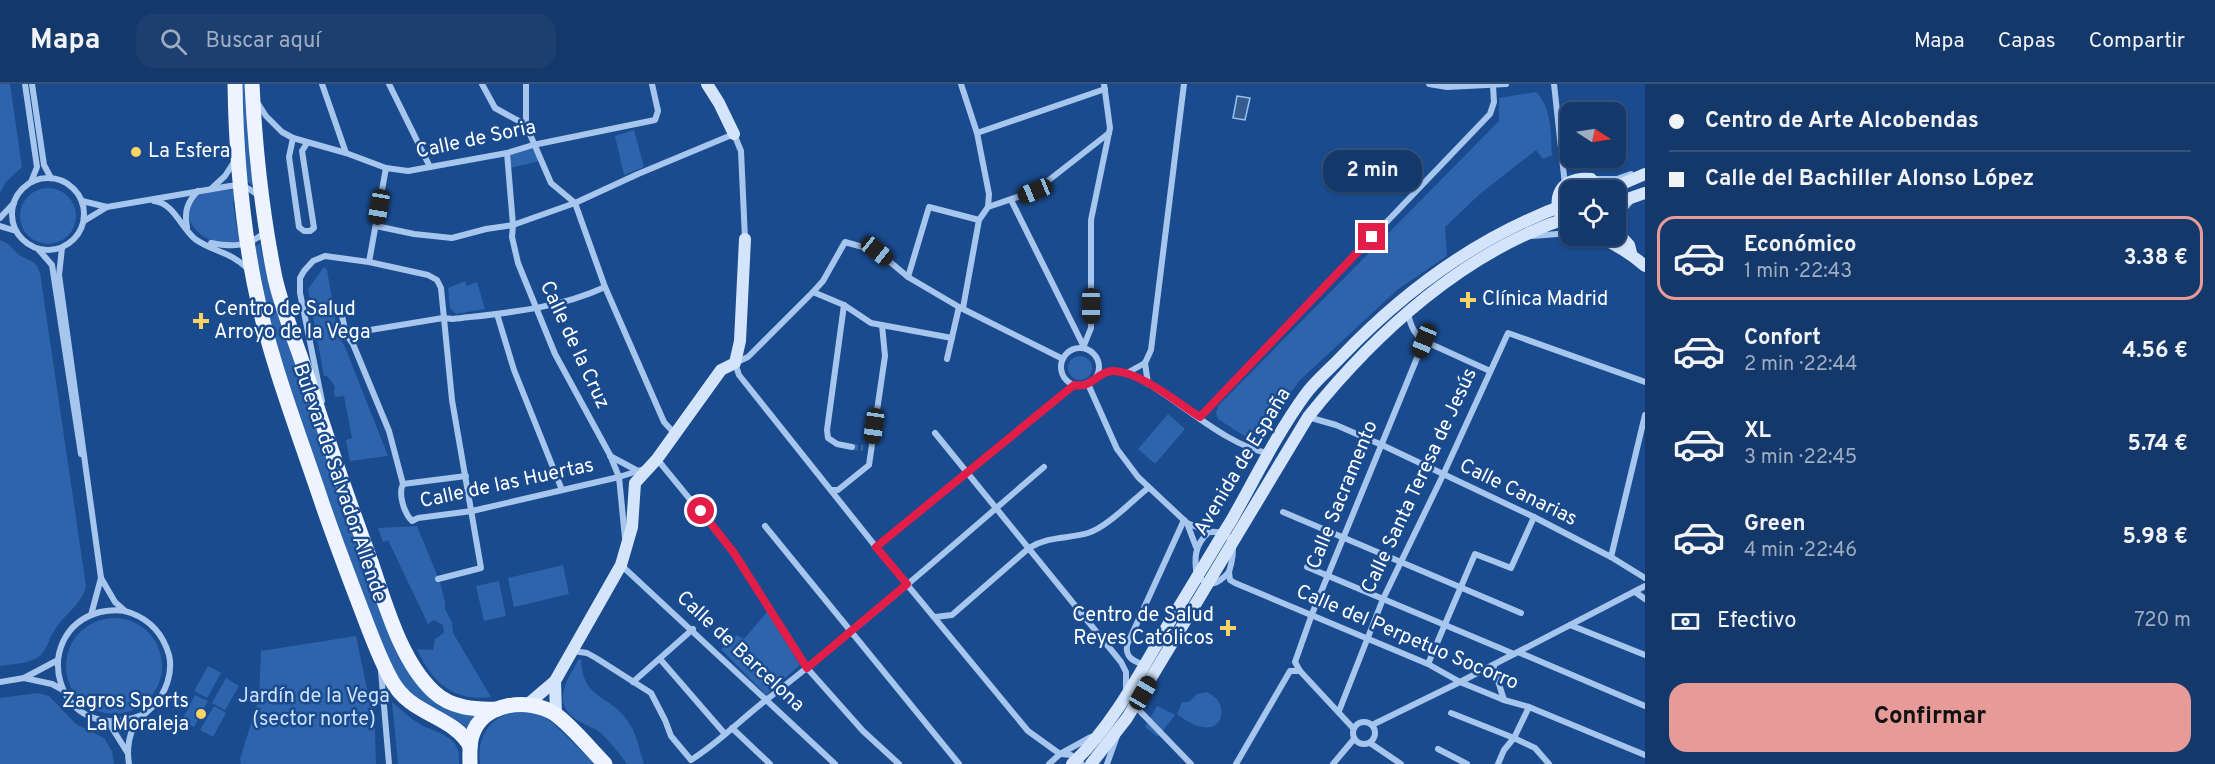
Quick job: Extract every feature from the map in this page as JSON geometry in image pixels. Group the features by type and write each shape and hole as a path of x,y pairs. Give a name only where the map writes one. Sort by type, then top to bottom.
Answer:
{"main road":[{"name":"Bulevar de Salvador Allende","path":"235,84 236,156 253,275 270,348 337,546 381,659 393,683 406,699 420,710 457,729 470,746"},
{"path":"707,84 734,134"},
{"name":"Bulevar de Salvador Allende","path":"253,91 255,139 262,199 276,281 342,480 393,623 422,679 446,701 468,708 498,709 512,704 528,704"},
{"path":"1626,182 1645,174"},
{"path":"1578,180 1591,179"},
{"path":"1626,200 1645,194"},
{"name":"Avenida de España","path":"1227,537 1268,453 1306,394 1372,326 1421,283 1473,247 1541,214 1560,214"},
{"name":"Avenida de España","path":"1091,764 1135,706 1227,537 1308,417 1342,374 1408,312 1452,277 1560,216"},
{"path":"528,704 555,681 621,565 632,527 635,483 643,470 657,459 721,370 735,363 740,341 746,239"},
{"path":"1626,242 1631,253 1645,266"},
{"path":"1616,246 1624,252 1631,253"},
{"name":"Avenida de España","path":"1077,763 1202,580"},
{"path":"555,681 556,715"},
{"path":"528,704 556,715 605,764"},
{"path":"470,764 472,735 479,722 498,709"}],"street":[{"path":"25,84 37,167 31,182"},
{"path":"32,84 44,165 51,178"},
{"path":"322,84 346,153"},
{"path":"389,84 430,167"},
{"path":"482,84 495,108 526,125"},
{"path":"526,84 526,125 533,145 551,183 575,203 605,287 664,422 675,435"},
{"name":"Calle de Soria","path":"253,91 266,116 282,132 293,138 346,153 386,168 408,171 507,153 533,145 655,120 658,111 652,84"},
{"path":"947,359 961,308 979,220 988,207 989,195 977,133 961,84"},
{"path":"1148,384 1145,363 1151,350 1184,84"},
{"path":"1429,84 1447,87 1506,84"},
{"path":"1554,84 1564,180"},
{"path":"977,133 1104,86 1109,133 1091,220 1091,328 1084,348"},
{"path":"1200,417 1490,114 1494,102 1493,86"},
{"path":"988,207 1035,191 1109,133"},
{"path":"376,226 414,234 452,238 513,225 575,203 659,164 734,134 741,151 746,239"},
{"path":"293,138 289,157 299,227 304,231 314,228 302,151 307,143"},
{"name":"Calle de la Cruz","path":"507,153 512,237 518,263 555,354 610,455 619,477 626,547"},
{"path":"211,188 225,176 236,156"},
{"path":"369,262 386,168"},
{"path":"1591,179 1617,179 1645,168"},
{"path":"0,218 24,187 31,182 51,178 69,185 82,201 84,221 77,236 62,248 38,249 27,244 16,231 12,215 14,202"},
{"path":"82,201 107,207 239,184 248,187 262,199"},
{"path":"188,231 185,218 187,205 200,190"},
{"path":"1626,205 1633,198"},
{"path":"147,201 159,202 169,208 193,237 236,258 253,275"},
{"path":"1011,201 1084,348 1095,354 1098,360 1097,377"},
{"path":"84,221 107,207"},
{"path":"908,277 929,207 979,220"},
{"path":"0,226 16,231"},
{"path":"200,242 228,246 257,240 266,232"},
{"path":"1523,237 1560,234"},
{"path":"1063,359 961,308 908,277 877,251 845,242 823,281 748,357 735,363 739,375 876,547 1028,731 1060,754 1071,755 1077,763"},
{"path":"62,248 59,275 101,578 115,602 155,628 164,641 170,657 170,675 165,691 155,705 133,727 128,753 129,764"},
{"path":"38,249 52,265 78,441 86,476"},
{"path":"342,480 300,293 300,278 313,261 325,256 369,262 428,275 437,280 441,288 452,400 482,568 438,579"},
{"path":"346,334 443,318 453,319 536,308 605,287"},
{"path":"813,292 844,305 871,323 952,338"},
{"path":"844,305 827,430 828,438 837,444 852,447"},
{"path":"340,307 346,334 353,344 389,431 403,484 466,476"},
{"path":"1408,312 1412,328 1417,336 1490,371"},
{"path":"497,314 514,370 562,490"},
{"path":"831,490 838,490 869,465 885,356 882,325"},
{"name":"Calle Santa Teresa de Jesús","path":"1339,711 1383,599 1508,333 1645,382"},
{"name":"Calle Sacramento","path":"1300,671 1295,662 1312,614 1424,341"},
{"path":"1074,385 1062,373 1063,359 1073,350 1084,348"},
{"path":"1127,373 1145,363"},
{"path":"876,547 1074,385 1088,384 1097,377 1114,371 1127,373 1148,384 1256,451 1268,453"},
{"path":"1088,384 1117,449 1148,488 1185,521 1227,537 1234,549 1229,572 1215,583 1202,580 1194,562 1201,539 1209,532"},
{"path":"1611,557 1645,415"},
{"name":"Calle Canarias","path":"1308,417 1336,425 1382,445 1534,517 1611,557 1645,578"},
{"path":"935,433 1121,662 1125,672 1126,694"},
{"path":"863,448 871,449"},
{"path":"610,455 643,470"},
{"path":"657,459 734,553 807,668 863,731 899,764"},
{"path":"573,651 587,653 651,693 671,736 691,760 707,750 765,700 851,632 1044,467"},
{"name":"Calle de las Huertas","path":"403,484 400,495 408,517 412,521 418,518 472,511 643,470"},
{"path":"935,617 952,615 1029,548 1041,541 1089,532 1105,523 1148,488"},
{"path":"1283,512 1521,613"},
{"path":"1428,664 1475,554 1511,568 1534,517"},
{"path":"1185,521 1197,548"},
{"path":"1126,650 1185,521"},
{"path":"765,526 959,764"},
{"name":"Calle de Barcelona","path":"621,565 693,629 765,700 836,764"},
{"path":"1307,567 1645,706"},
{"name":"Calle del Perpetuo Socorro","path":"1229,572 1230,580 1235,583 1428,664 1460,682 1504,700 1529,706 1645,755"},
{"path":"91,615 101,578"},
{"path":"1372,725 1460,682 1645,585"},
{"path":"1635,592 1645,599"},
{"path":"126,611 108,610 91,615 69,632 58,660 58,675 63,690 72,705 95,720 109,723 126,722 142,716"},
{"path":"1570,625 1645,655"},
{"path":"633,682 693,629"},
{"path":"1113,653 1126,650"},
{"path":"1126,650 1131,660 1144,666"},
{"path":"381,659 389,764"},
{"path":"660,659 725,734"},
{"path":"0,682 24,678 58,660"},
{"path":"1493,665 1504,700"},
{"path":"1236,764 1290,672 1300,671 1353,728 1354,739 1336,762"},
{"path":"24,678 52,684 63,690"},
{"path":"1135,706 1191,764"},
{"path":"1497,764 1504,750 1514,738 1529,706"},
{"path":"1451,713 1535,748 1549,764"},
{"path":"1353,728 1359,723 1367,722 1372,725 1376,732 1370,743"},
{"path":"109,723 128,753"},
{"path":"732,728 770,764"},
{"path":"1107,764 1119,729"},
{"path":"1049,764 1060,754 1101,730"},
{"path":"1354,739 1362,744 1370,743 1401,764"},
{"path":"1438,749 1467,764"}],"green space":[{"path":"0,84 10,84 22,167 6,182 0,193"},
{"path":"239,84 248,84 257,188 243,179"},
{"path":"1536,92 1548,113 1552,155 1543,159 1536,150 1481,193 1445,227 1447,256 1397,290 1299,381 1259,439 1249,439 1218,419 1216,413 1218,406 1499,121 1499,98"},
{"path":"634,130 644,167 624,175 615,136"},
{"path":"532,147 539,161 510,168 509,154"},
{"path":"48,188 68,196 76,216 68,236 48,244 28,236 20,216 28,196"},
{"path":"234,189 236,194 233,203 237,229 242,236 241,242 220,243 206,238 191,223 189,210 191,203 204,193"},
{"path":"0,240 8,244 19,255 33,262 40,273 86,586 76,605 58,625 45,649 37,658 19,664 0,666"},
{"path":"260,243 263,259 271,274 411,668 479,717 470,731 458,721 441,714 404,689 374,629 271,337 253,248"},
{"path":"324,267 327,270 338,335 345,347 388,456 350,461 346,440 352,438 344,396 335,397 335,386 327,376 324,376 308,289"},
{"path":"465,281 467,286 477,282 485,309 456,314 450,308 448,288"},
{"path":"1080,356 1089,359 1092,368 1089,377 1080,380 1071,377 1068,368 1071,359"},
{"path":"1168,414 1185,429 1155,464 1138,449"},
{"path":"417,526 440,582 445,609 452,623 453,633 491,697 466,696 445,687 429,671 417,649 433,650 435,639 444,633 443,625 434,620 428,624 388,540 383,542 378,528"},
{"path":"563,565 569,594 514,607 508,578"},
{"path":"499,581 506,616 484,621 476,586"},
{"path":"767,612 800,665 766,695 721,649 737,635 744,639"},
{"path":"114,618 132,622 148,632 158,648 162,666 158,684 148,700 132,710 114,714 96,710 80,700 70,684 66,666 70,648 80,632 96,622"},
{"name":"Jardín de la Vega (sector norte)","path":"356,636 375,728 376,764 241,764 240,759 259,698 261,651"},
{"path":"581,659 583,673 591,690 620,711 630,725 644,764 627,764 603,735 571,716 567,711 563,698 565,686 578,660"},
{"path":"208,666 221,673 207,698 194,691"},
{"path":"226,678 239,686 225,710 212,703"},
{"path":"1207,692 1219,703 1221,709 1219,721 1215,725 1198,726 1177,714 1182,702 1189,702 1197,694"},
{"path":"38,693 49,696 76,724 104,738 112,751 114,764 0,764 0,698"},
{"path":"195,695 208,701 194,727 182,720"},
{"path":"392,702 419,724 449,738 457,748 459,764 398,764"},
{"path":"214,706 226,713 213,737 200,730"},
{"path":"1157,706 1175,715 1158,737 1145,727"},
{"path":"519,710 539,713 553,723 595,764 480,764 480,744 488,728 501,717"}],"shaded area":[{"path":"1237,96 1250,98 1245,120 1233,118"}],"tunnel":[{"path":"852,447 863,448"}],"place":[{"name":"La Esfera","path":"136,152"},
{"name":"Clínica Madrid","path":"1468,300"},
{"name":"Centro de Salud Arroyo de la Vega","path":"201,321"},
{"name":"Centro de Salud Reyes Católicos","path":"1228,628"},
{"name":"Zagros Sports La Moraleja","path":"201,714"}],"route":[{"path":"701,511 734,553 807,668 907,584 876,547 1074,385 1084,386 1108,372 1127,373 1200,417 1372,237"}]}
